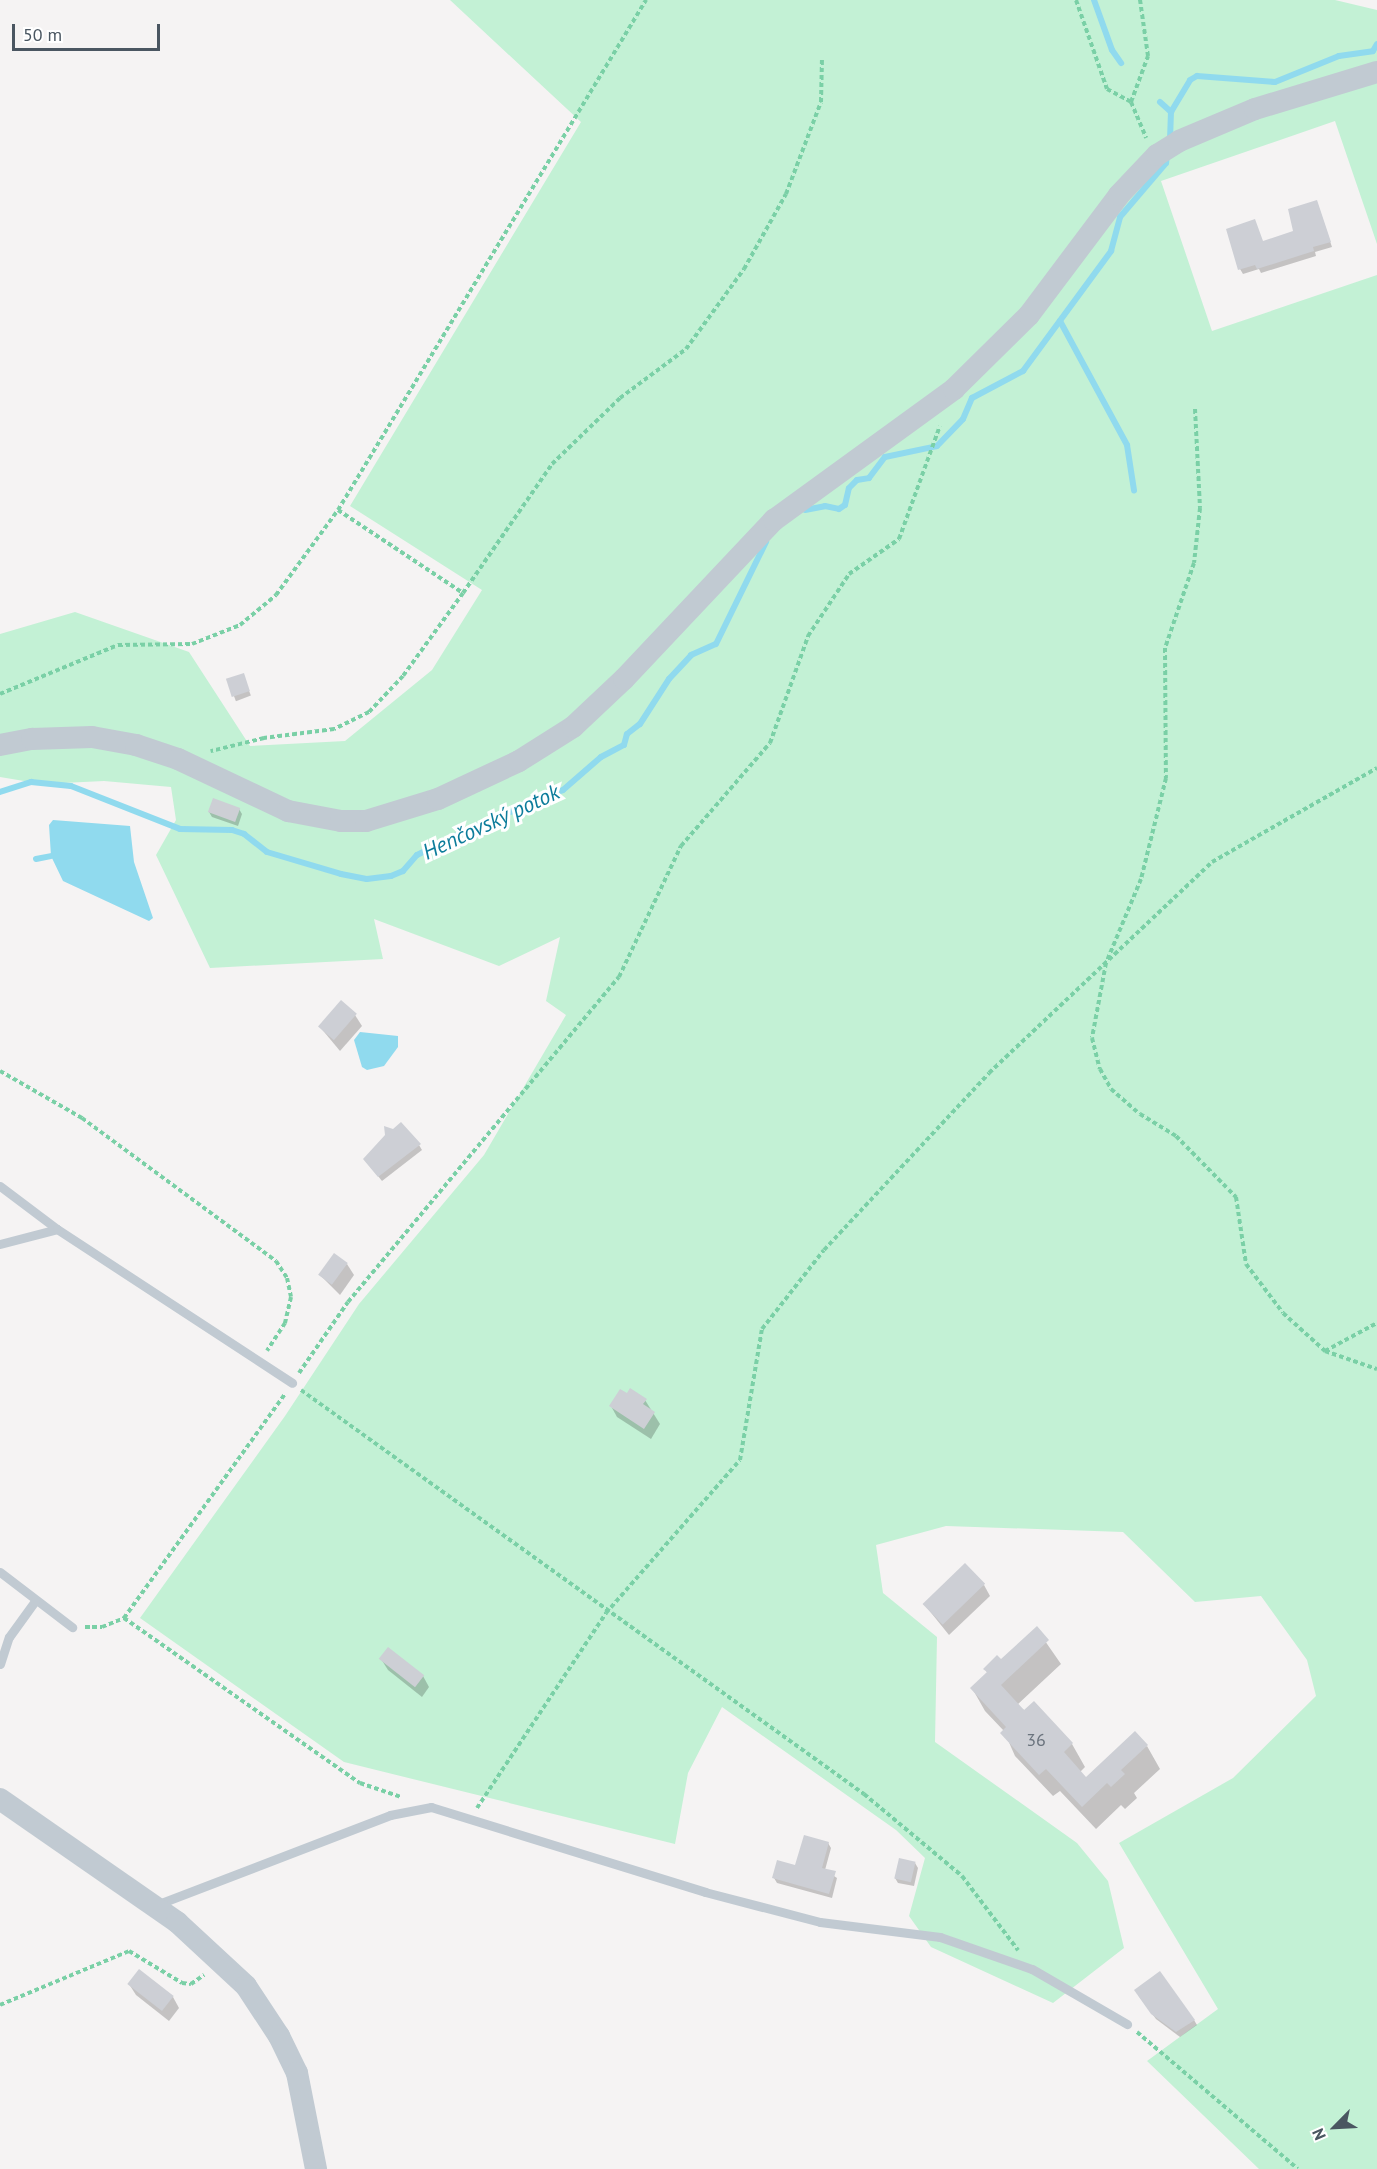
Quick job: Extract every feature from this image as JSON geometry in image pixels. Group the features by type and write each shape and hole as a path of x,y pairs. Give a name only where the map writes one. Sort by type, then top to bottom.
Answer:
{"street":[{"path":"0,745 32,739 92,737 178,759 288,811 341,821 366,821 438,799 519,761 573,727 616,687 774,520 954,388 1029,315 1119,195 1157,155 1179,141 1255,109 1377,72"},
{"path":"0,1799 153,1906 220,1959 257,2002 288,2054 303,2094 316,2169"}],"lane":[{"path":"0,1186 57,1229 292,1383"},
{"path":"0,1244 57,1229"},
{"path":"0,1572 72,1627"},
{"path":"0,1664 9,1637 35,1601"},
{"path":"153,1906 390,1815 431,1807 471,1817 717,1895 820,1922 940,1937 1032,1970 1127,2024"}],"path":[{"path":"0,694 118,645 192,644 240,625 276,595 338,510 646,0"},
{"path":"1076,0 1107,89 1131,102 1142,129"},
{"path":"1131,102 1148,56 1140,0"},
{"path":"178,759 264,738 334,729 369,712 403,676 552,464 621,398 686,349 744,269 786,195 821,102 822,58"},
{"path":"1195,410 1200,508 1194,563 1165,648 1166,778 1141,879 1106,963 1092,1038 1100,1070 1111,1089 1140,1114 1176,1136 1236,1197 1246,1264 1283,1313 1325,1351 1377,1369"},
{"path":"489,1131 619,977 681,846 770,743 808,636 849,574 899,539 942,421"},
{"path":"338,510 463,593"},
{"path":"471,1817 606,1613 740,1460 762,1329 824,1250 989,1073 1212,862 1377,768"},
{"path":"0,1071 82,1118 276,1262 287,1278 291,1297 285,1323 260,1362"},
{"path":"1325,1351 1377,1323"},
{"path":"292,1383 606,1613 864,1794 962,1876 1032,1970"},
{"path":"72,1627 102,1627 124,1618 360,1784 431,1807"},
{"path":"0,2005 129,1951 182,1983 200,1979 220,1959"},
{"path":"1127,2024 1298,2169"}],"green space":[{"path":"450,0 1335,0 1377,10 1377,244 1335,121 1161,181 1212,331 1377,275 1377,2169 1259,2169 1147,2061 1218,2009 1119,1843 1233,1778 1316,1696 1307,1660 1261,1596 1195,1602 1123,1532 946,1526 876,1545 883,1593 937,1637 935,1742 1077,1843 1108,1881 1124,1948 1053,2003 931,1947 909,1916 925,1858 896,1830 722,1707 688,1773 675,1844 344,1762 140,1618 285,1416 359,1304 484,1155 566,1015 546,1001 560,937 499,966 374,919 383,959 210,968 156,855 176,820 171,787 104,781 42,784 0,777 0,634 75,612 189,652 250,746 345,741 432,670 482,590 350,506 581,122"}],"water":[{"path":"53,820 130,826 134,862 153,918 149,921 63,881 51,856 49,825"},
{"path":"360,1032 398,1036 398,1047 384,1066 367,1070 362,1067 354,1040"}],"building":[{"path":"1317,200 1331,242 1313,247 1314,251 1257,269 1255,265 1238,270 1226,229 1255,219 1263,241 1293,231 1288,209"},
{"path":"244,673 250,691 232,697 226,679"},
{"path":"213,798 240,808 235,822 208,812"},
{"path":"341,1000 357,1014 334,1040 318,1026"},
{"path":"401,1122 421,1144 378,1177 363,1159 385,1135 384,1126 393,1129"},
{"path":"334,1253 348,1263 332,1285 318,1275"},
{"path":"630,1388 647,1399 643,1404 655,1412 644,1429 609,1406 620,1389 627,1393"},
{"path":"965,1563 985,1584 943,1625 923,1604"},
{"path":"1037,1626 1049,1640 1001,1685 1024,1710 1034,1701 1073,1743 1064,1752 1086,1777 1135,1731 1148,1745 1121,1770 1125,1774 1111,1787 1107,1783 1082,1807 1046,1769 1039,1775 1000,1733 1006,1727 970,1688 987,1672 983,1669 997,1655 1001,1659"},
{"path":"388,1647 424,1675 415,1687 379,1659"},
{"path":"804,1835 829,1842 822,1868 836,1871 829,1894 772,1878 777,1860 795,1865"},
{"path":"899,1858 916,1862 911,1882 894,1878"},
{"path":"139,1969 174,1996 162,2011 127,1984"},
{"path":"1160,1971 1195,2020 1176,2032 1151,2014 1134,1990"}],"waterway":[{"path":"1094,0 1112,50 1121,63"},
{"name":"Henčovský potok","path":"1170,140 1171,112 1190,80 1197,76 1275,82 1339,56 1373,51 1377,44"},
{"path":"1160,102 1171,112"},
{"name":"Henčovský potok","path":"805,510 825,506 839,509 845,505 849,488 857,480 869,478 885,457 937,446 963,419 972,398 1023,371 1111,251 1120,217 1166,163 1167,156"},
{"path":"1060,321 1127,445 1134,490"},
{"name":"Henčovský potok","path":"0,792 31,782 71,786 180,829 232,830 244,834 267,852 341,874 367,879 391,876 403,871 417,855 465,831 563,790 601,757 624,745 627,734 640,724 669,679 691,655 716,644 766,542"},
{"path":"36,859 51,856"}]}
